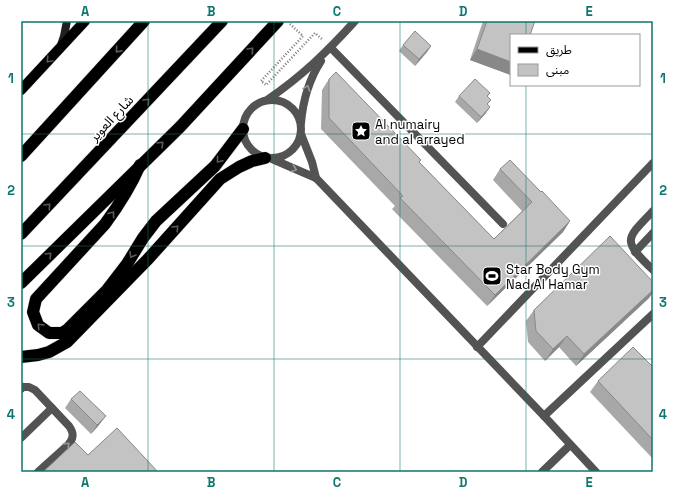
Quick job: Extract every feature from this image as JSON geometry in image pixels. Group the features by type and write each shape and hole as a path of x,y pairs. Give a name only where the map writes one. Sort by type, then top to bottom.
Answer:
{"highway":[{"path":"21,156 144,21"},
{"name":"شارع العوير","path":"21,234 222,21"},
{"path":"21,283 180,126 278,21"},
{"path":"140,165 128,191 105,224 36,300 33,312 34,319 42,330 55,334 68,330 99,299 117,277 156,221 215,166 243,129"},
{"path":"21,357 49,352 59,348 67,342 154,252 220,179 252,161 269,158"}],"main road":[{"path":"21,90 85,21"}],"street":[{"path":"60,48 67,21"},
{"path":"269,158 282,157 291,152 298,144 303,105 308,86 316,69 331,48 355,21"},
{"path":"331,48 300,76 265,101 252,108 247,114 243,129 247,144 252,150 316,178 596,472"},
{"path":"331,48 503,224"},
{"path":"265,101 275,100 285,103 293,108 298,116 316,178"},
{"path":"477,347 653,163"},
{"path":"653,211 632,234 630,240 636,252 653,270"},
{"path":"636,252 653,233"},
{"path":"544,416 651,319"},
{"path":"22,388 29,387 35,390 72,430 73,436 68,445 38,472"},
{"path":"21,438 52,408"},
{"path":"542,472 570,445"}],"path":[{"path":"286,21 303,36 261,80 266,86 316,33"}],"building":[{"path":"487,21 535,21 530,34 510,34 510,62 477,49"},
{"path":"415,31 431,46 419,59 403,45"},
{"path":"336,72 421,160 419,162 494,239 532,202 500,169 510,160 570,221 495,295 400,198 403,196 329,118 329,79"},
{"path":"475,79 490,93 487,96 491,100 487,104 490,107 481,117 459,96"},
{"path":"610,236 653,282 653,290 584,354 567,336 553,349 536,331 534,310"},
{"path":"633,347 653,367 653,440 598,381"},
{"path":"80,391 106,416 97,425 71,399"},
{"path":"117,428 158,472 43,472 75,442 88,455"}],"place":[{"name":"Al numairy and al arrayed","path":"361,131"},
{"name":"Star Body Gym Nad Al Hamar","path":"492,276"}]}
